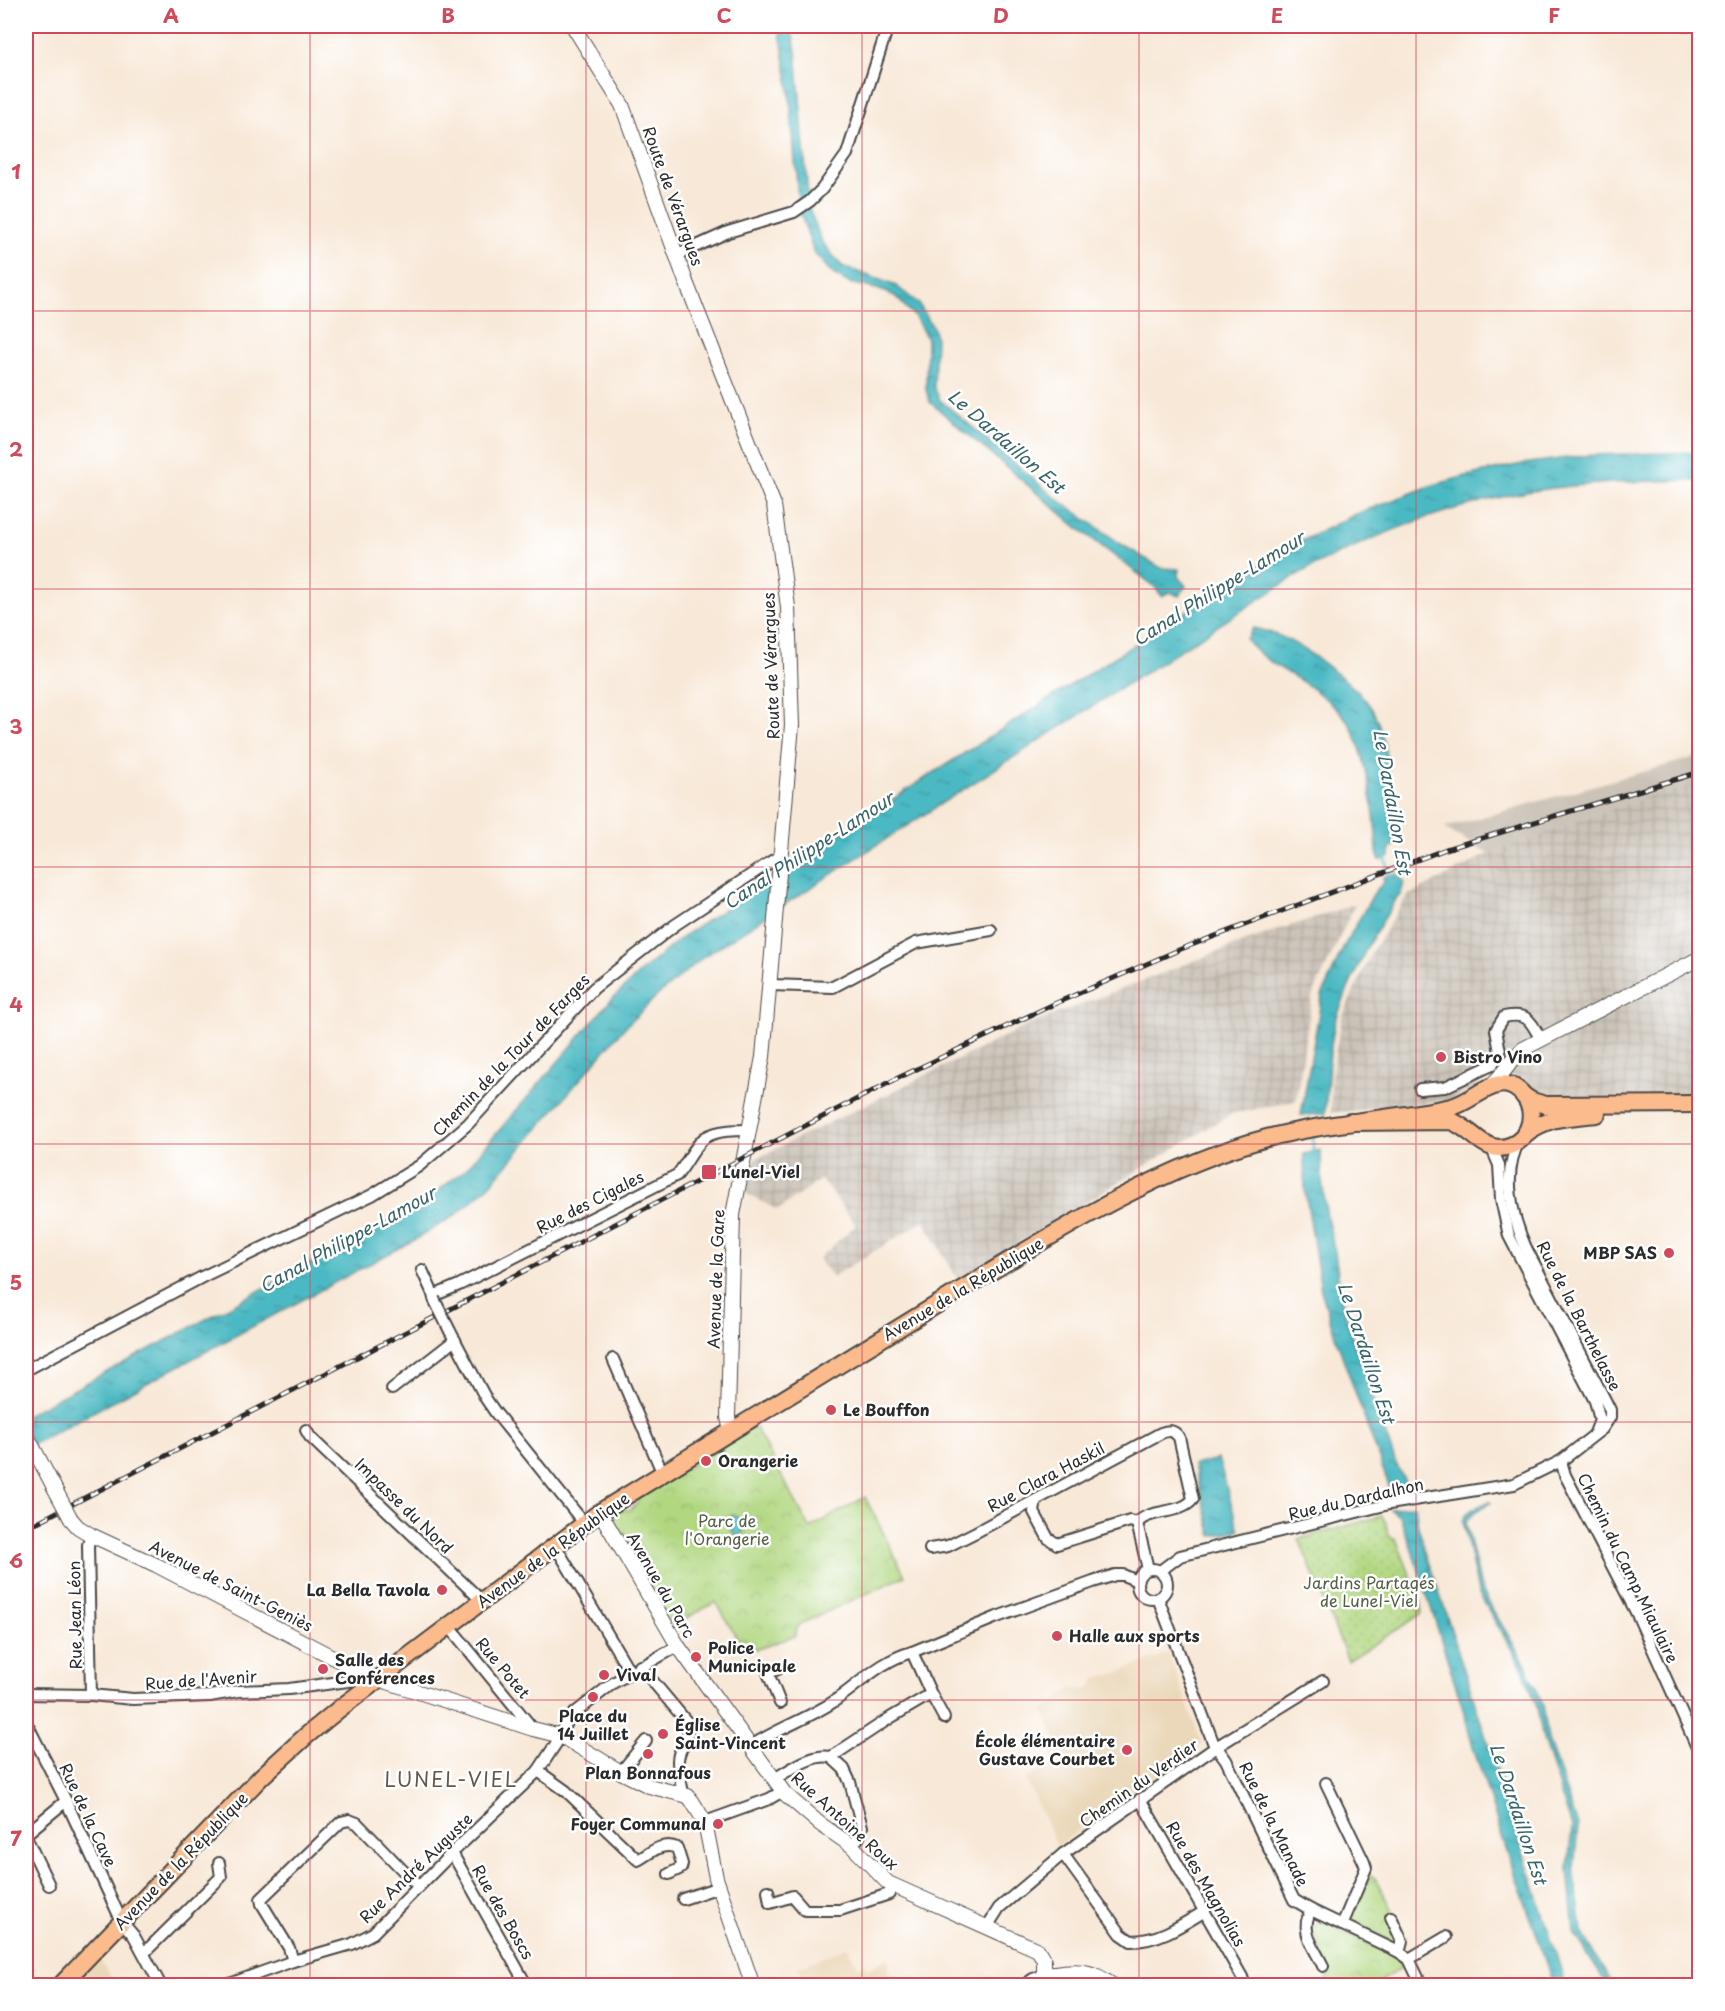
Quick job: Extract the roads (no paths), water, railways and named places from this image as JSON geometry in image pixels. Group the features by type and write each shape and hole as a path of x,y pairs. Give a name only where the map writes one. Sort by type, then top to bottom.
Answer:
{"main road":[{"path":"1474,1135 1467,1118 1469,1106 1480,1091 1491,1085 1501,1084 1532,1101 1546,1105 1700,1104"},
{"path":"1522,1094 1531,1114 1529,1128 1522,1138"},
{"path":"1350,1122 1450,1107 1473,1098"},
{"path":"1350,1122 1451,1121 1463,1126 1488,1146 1504,1147 1522,1138 1547,1120 1662,1105"},
{"name":"Avenue de la République","path":"60,1986 274,1765 314,1729 600,1512 1039,1243 1129,1194 1200,1160 1240,1146 1297,1131 1350,1122"}],"street":[{"name":"Route de Vérargues","path":"573,26 622,105 774,506 789,607 792,725 763,1057 749,1130"},
{"path":"677,255 728,232 794,212 822,189 847,154 888,26"},
{"name":"Chemin de la Tour de Farges","path":"26,1370 204,1276 372,1195 419,1166 468,1124 594,988 675,925 780,861"},
{"path":"770,985 833,987 916,943 991,930"},
{"path":"1491,1085 1500,1078 1517,1055 1539,1041 1700,958"},
{"path":"1420,1089 1444,1087 1492,1065 1500,1052 1496,1030 1504,1017 1518,1014 1529,1019 1539,1041"},
{"path":"1522,1094 1517,1074 1521,1058 1539,1041"},
{"name":"Rue des Cigales","path":"434,1296 677,1175 707,1136 728,1131 749,1130"},
{"name":"Avenue de la Gare","path":"731,1432 728,1417 733,1215 749,1130"},
{"name":"Rue de la Barthelasse","path":"1522,1138 1516,1147 1511,1164 1511,1192 1516,1222 1526,1248 1610,1410 1608,1422 1594,1436"},
{"name":"Rue de la Barthelasse","path":"1488,1146 1493,1151 1499,1165 1501,1199 1512,1243 1599,1411 1600,1420 1594,1436"},
{"path":"422,1270 486,1399 584,1523"},
{"path":"392,1389 453,1336"},
{"path":"613,1359 663,1474"},
{"name":"Impasse du Nord","path":"306,1430 310,1437 482,1601"},
{"name":"Rue Clara Haskil","path":"930,1549 948,1546 1161,1432 1168,1430 1175,1432 1179,1437 1192,1499 1186,1506 1145,1516 1137,1523"},
{"name":"Avenue de Saint-Geniès","path":"26,1434 70,1519 91,1535 156,1565 378,1680 533,1729"},
{"name":"Rue du Dardalhon","path":"1160,1571 1180,1556 1389,1504 1514,1484 1561,1461 1594,1436"},
{"name":"Chemin du Camp Miaulaire","path":"1561,1461 1565,1474 1638,1614 1700,1754"},
{"path":"1036,1500 1034,1512 1048,1538 1057,1544 1122,1523 1130,1521 1137,1523 1148,1569"},
{"name":"Avenue du Parc","path":"600,1512 678,1646 751,1746"},
{"name":"Rue Jean Léon","path":"91,1535 88,1545 91,1695"},
{"path":"555,1545 635,1669 686,1721 687,1740 678,1759 683,1795"},
{"path":"1148,1569 1160,1571 1168,1583 1165,1592 1158,1598 1148,1599 1141,1594 1137,1581 1148,1569"},
{"path":"751,1746 849,1692 888,1660 997,1617 1115,1575 1123,1575 1137,1581"},
{"name":"Rue de la Manade","path":"1158,1598 1216,1747 1226,1760 1289,1893 1299,1904 1409,1959"},
{"name":"Rue Potet","path":"449,1626 533,1729"},
{"path":"561,1736 562,1729 575,1713 613,1683 678,1646"},
{"path":"912,1652 944,1718"},
{"path":"778,1669 768,1673 780,1703"},
{"name":"Rue de l'Avenir","path":"26,1694 91,1695 133,1699 210,1696 238,1691 289,1689 350,1681 378,1680"},
{"name":"Chemin du Verdier","path":"987,1927 999,1908 1063,1854 1216,1747 1323,1681"},
{"path":"831,1757 931,1694"},
{"name":"Rue de la Cave","path":"26,1722 66,1801 122,1922 134,1936 161,1986"},
{"path":"533,1729 561,1736 649,1786 683,1795 692,1801 705,1822 718,1887 753,1986"},
{"name":"Rue André Auguste","path":"224,1985 364,1939 381,1926 418,1886 538,1771 561,1736"},
{"path":"621,1772 646,1741"},
{"name":"Rue Antoine Roux","path":"751,1746 783,1791 820,1824 852,1846 888,1883 1038,1950 1044,1960 1044,1970 1051,1982"},
{"path":"774,1779 812,1757 820,1755 831,1757 844,1769 850,1782 862,1827 860,1837 852,1846"},
{"path":"538,1771 566,1791 638,1860 664,1846 677,1848 681,1868 669,1874"},
{"path":"1326,1783 1366,1868 1341,1925"},
{"path":"705,1822 769,1799 783,1791"},
{"name":"Rue des Magnolias","path":"1140,1799 1205,1911 1245,1986"},
{"path":"50,1885 26,1835 66,1801"},
{"path":"293,1961 289,1948 261,1904 261,1899 341,1822 349,1820 357,1823 418,1886"},
{"name":"Rue des Boscs","path":"452,1853 527,1986"},
{"path":"1063,1854 1121,1934 1131,1941 1153,1938 1167,1933 1205,1911"},
{"path":"144,1953 221,1877 219,1863"},
{"path":"683,1899 718,1887"},
{"path":"768,1891 770,1903 792,1896 805,1910 840,1910 890,1894"},
{"path":"1311,1910 1306,1921 1306,1929 1323,1966"},
{"path":"1391,1917 1402,1941 1399,1952"},
{"path":"1422,1986 1409,1959 1446,1937"},
{"path":"1023,1986 1033,1979 1051,1982 1101,1979 1114,1986"}],"water":[{"path":"779,26 791,26 796,50 809,208 822,242 842,266 896,286 918,303 934,329 936,339 934,387 940,400 1052,495 1121,544 1161,568 1179,569 1178,577 1186,586 1179,596 1169,592 1162,596 1154,586 1079,529 930,402 926,390 927,339 915,317 895,296 877,289 849,283 833,274 814,253 799,209 789,88"},
{"path":"1699,452 1699,480 1572,486 1488,500 1392,531 1300,573 706,955 657,996 624,1028 490,1185 456,1215 418,1238 26,1448 26,1415 403,1214 466,1169 610,1001 686,934 1276,554 1354,515 1430,486 1466,476 1522,464 1590,455"},
{"path":"1253,628 1281,637 1307,651 1348,683 1370,706 1382,735 1389,773 1394,846 1390,849 1390,856 1380,860 1377,852 1369,782 1359,746 1346,719 1326,699 1265,658 1252,646 1246,639"},
{"path":"1397,873 1404,882 1401,894 1367,947 1335,1022 1330,1051 1325,1114 1301,1115 1322,996 1343,948 1374,893 1384,882 1383,877"},
{"path":"1321,1150 1327,1218 1335,1252 1341,1297 1350,1331 1395,1461 1411,1494 1387,1498 1388,1483 1334,1333 1321,1290 1305,1189 1304,1154"},
{"path":"1218,1459 1239,1530 1212,1536 1194,1465"},
{"path":"1490,1501 1491,1503 1474,1512 1466,1522 1481,1588 1526,1665 1543,1705 1548,1740 1578,1826 1574,1867 1582,1932 1613,1985 1607,1985 1574,1933 1568,1867 1572,1827 1543,1740 1537,1706 1522,1667 1478,1592 1463,1521 1471,1511"},
{"path":"1415,1505 1418,1527 1566,1985 1553,1985 1505,1846 1418,1567 1400,1517 1390,1509"},
{"path":"732,1515 738,1517 742,1524 743,1533 740,1536 736,1536 730,1529 728,1520"}],"waterway":[{"name":"Le Dardaillon Est","path":"1385,855 1390,878"},
{"name":"Le Dardaillon Est","path":"1313,1134 1313,1155"}],"railway":[{"path":"26,1528 898,1078 1054,1004 1181,949 1446,849 1700,772"}],"place":[{"name":"Bistro Vino","path":"1441,1057"},
{"name":"Lunel-Viel","path":"709,1172"},
{"name":"MBP SAS","path":"1669,1253"},
{"name":"Le Bouffon","path":"831,1410"},
{"name":"Orangerie","path":"706,1461"},
{"name":"La Bella Tavola","path":"442,1590"},
{"name":"Halle aux sports","path":"1057,1636"},
{"name":"Police Municipale","path":"696,1657"},
{"name":"Salle des Conférences","path":"323,1669"},
{"name":"Vival","path":"604,1675"},
{"name":"Place du 14 Juillet","path":"593,1697"},
{"name":"Église Saint-Vincent","path":"663,1734"},
{"name":"École élémentaire Gustave Courbet","path":"1127,1750"},
{"name":"Plan Bonnafous","path":"648,1754"},
{"name":"Foyer Communal","path":"718,1824"}],"district":[{"name":"LUNEL-VIEL","path":"451,1780"}],"water label":[{"name":"Canal Philippe-Lamour","path":"1219,589"},
{"name":"Canal Philippe-Lamour","path":"809,851"},
{"name":"Canal Philippe-Lamour","path":"348,1240"}],"park label":[{"name":"Parc de l'Orangerie","path":"727,1530"},
{"name":"Jardins Partagés de Lunel-Viel","path":"1369,1592"}]}
